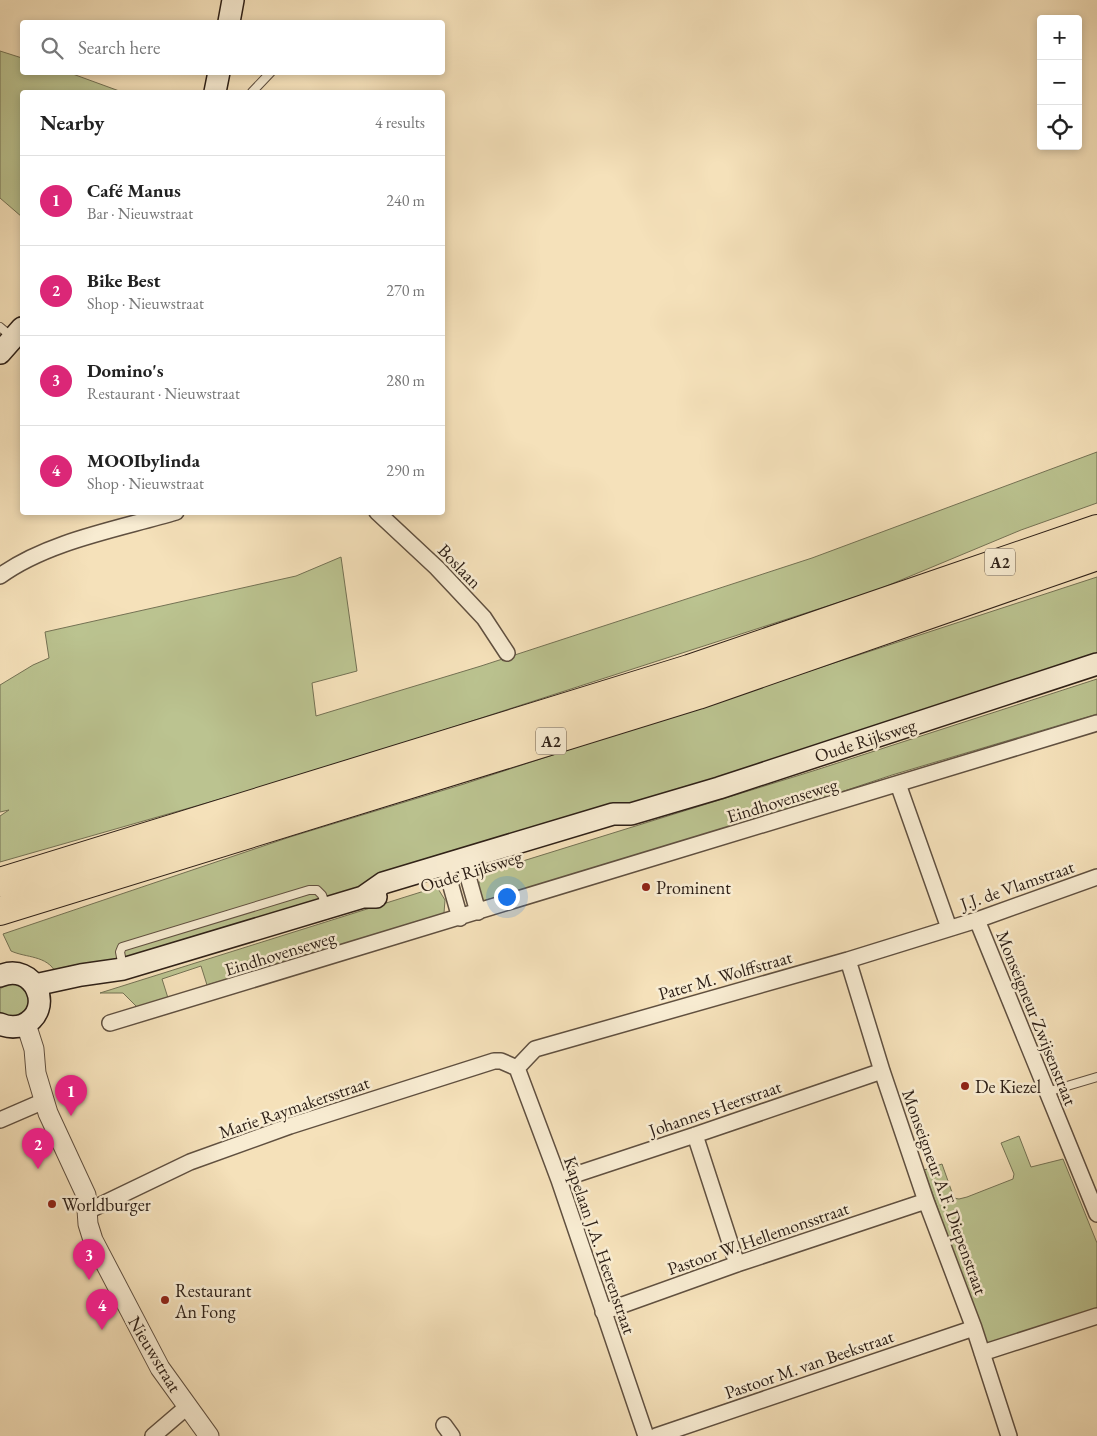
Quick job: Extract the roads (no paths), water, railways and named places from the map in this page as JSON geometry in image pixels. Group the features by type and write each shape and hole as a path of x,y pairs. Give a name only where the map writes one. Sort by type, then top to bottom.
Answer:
{"highway":[{"name":"A2","path":"0,882 689,670 1097,529"},
{"name":"A2","path":"0,911 698,695 1097,556"}],"main road":[{"path":"229,20 232,0"},
{"path":"215,90 218,75"},
{"name":"Oude Rijksweg","path":"37,994 81,975 123,969 363,897 384,883 456,869 616,826 632,814 719,788 1097,664"},
{"path":"3,970 26,976 37,994 35,1015 13,1025"}],"street":[{"path":"0,576 30,558 55,547 166,515"},
{"name":"Boslaan","path":"380,515 437,568 484,618 507,653"},
{"name":"Eindhovenseweg","path":"110,1023 1097,723"},
{"path":"898,784 949,928"},
{"path":"456,869 478,912"},
{"path":"456,869 460,918"},
{"name":"J.J. de Vlamstraat","path":"949,928 977,920 1097,877"},
{"name":"Monseigneur Zwijsenstraat","path":"977,920 1097,1214"},
{"name":"Pater M. Wolffstraat","path":"517,1068 534,1049 848,960 949,928"},
{"name":"Monseigneur A.F. Diepenstraat","path":"848,960 882,1071 926,1201 974,1328 1008,1436"},
{"name":"Nieuwstraat","path":"13,1025 34,1049 36,1073 44,1101 86,1195 88,1224 93,1240 160,1368 209,1436"},
{"name":"Marie Raymakersstraat","path":"88,1211 190,1162 290,1126 494,1061 501,1061 517,1068"},
{"name":"Kapelaan J.A. Heerenstraat","path":"517,1068 559,1180 646,1436"},
{"name":"Johannes Heerstraat","path":"559,1180 695,1136 882,1071"},
{"path":"0,1120 44,1101"},
{"path":"695,1136 738,1264"},
{"name":"Pastoor W. Hellemonsstraat","path":"603,1312 738,1264 926,1201"},
{"path":"982,1352 1097,1316"},
{"name":"Pastoor M. van Beekstraat","path":"656,1436 974,1328"},
{"path":"154,1436 188,1406"}],"lane":[{"path":"254,90 268,75"},
{"path":"1046,1092 1097,1077"}],"place":[{"name":"Prominent","path":"646,887"},
{"name":"De Kiezel","path":"965,1086"},
{"name":"Café Manus","path":"71,1116"},
{"name":"Bike Best","path":"38,1169"},
{"name":"Worldburger","path":"52,1204"},
{"name":"Domino's","path":"89,1280"},
{"name":"Restaurant An Fong","path":"165,1300"},
{"name":"MOOIbylinda","path":"102,1330"}]}
